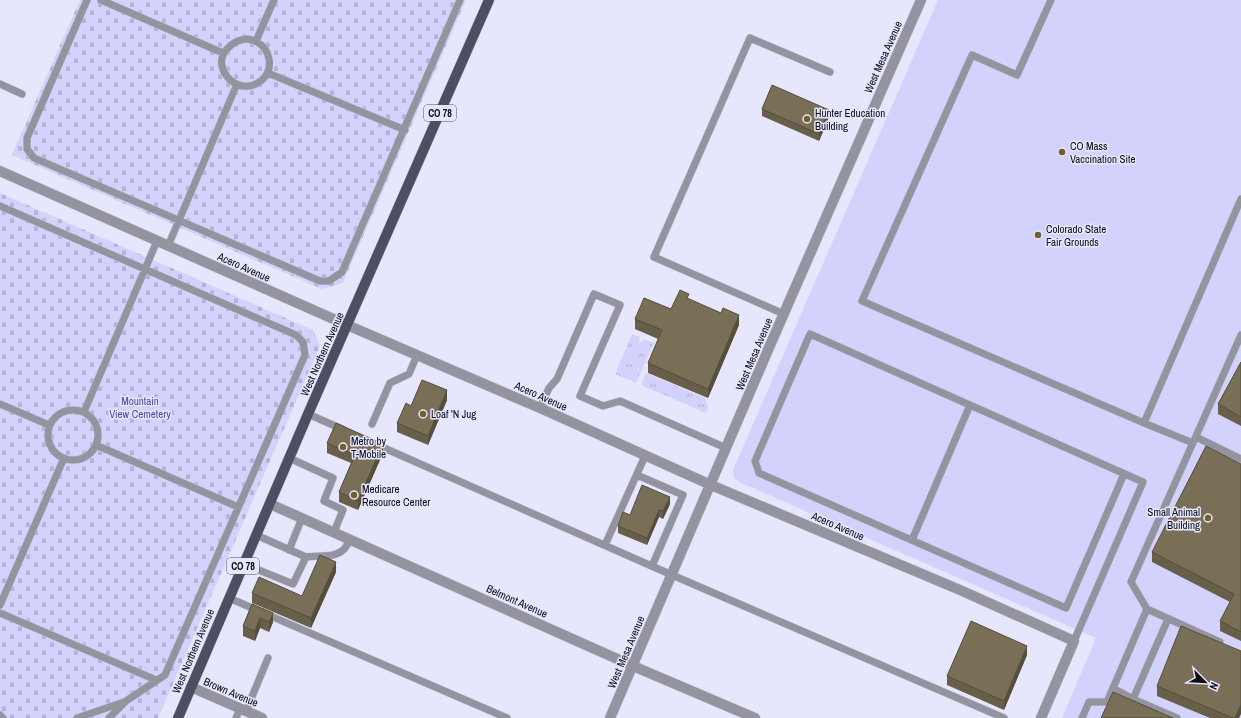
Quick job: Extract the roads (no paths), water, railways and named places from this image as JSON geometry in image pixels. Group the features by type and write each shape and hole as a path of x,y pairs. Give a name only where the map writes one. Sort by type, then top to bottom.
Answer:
{"main road":[{"name":"West Northern Avenue","path":"178,718 308,414 489,0"}],"street":[{"name":"West Mesa Avenue","path":"610,718 921,0"},
{"name":"Acero Avenue","path":"0,171 347,325 540,408 711,485 960,590 1074,641"},
{"name":"Belmont Avenue","path":"270,504 633,666 755,718"},
{"path":"1042,718 1074,641"},
{"name":"Brown Avenue","path":"191,687 241,713 262,718"}],"lane":[{"path":"87,0 27,138 27,149 34,158 320,281 329,281 342,272 405,130 460,0"},
{"path":"101,0 223,53"},
{"path":"256,41 274,0"},
{"path":"1051,0 1018,75 972,56 862,301 1144,423 1195,440 1241,459"},
{"path":"784,314 654,257 750,38 830,72"},
{"path":"247,39 256,41 264,47 268,56 268,72 258,83 251,86 237,84 230,80 225,74 222,65 223,53 231,44 238,40 247,39"},
{"path":"268,72 405,130"},
{"path":"0,84 22,94"},
{"path":"168,246 237,84"},
{"path":"1144,423 1241,199"},
{"path":"0,206 296,335 303,342 305,355 165,675 126,701 109,718"},
{"path":"84,412 157,241"},
{"path":"540,408 548,388 557,379 594,294 620,305 580,396 603,406 620,401 726,448"},
{"path":"1074,641 1142,482 810,334 755,460 759,473 1066,608 1124,474"},
{"path":"1228,646 1147,609 1131,582 1241,335"},
{"path":"372,424 390,383 409,374 417,355"},
{"path":"0,404 49,425"},
{"path":"912,540 970,405"},
{"path":"76,409 84,412 94,420 97,427 98,438 96,445 91,452 83,458 74,460 64,458 56,453 50,446 48,436 49,425 59,414 67,410 76,409"},
{"path":"308,414 352,433"},
{"path":"366,440 672,575 1004,718"},
{"path":"96,445 238,506"},
{"path":"605,545 645,456"},
{"path":"0,605 64,458"},
{"path":"289,458 334,478 324,501 343,510 334,532"},
{"path":"636,475 683,495 652,566"},
{"path":"289,550 302,518"},
{"path":"256,535 306,557 330,557 345,549 350,539"},
{"path":"244,564 293,584 306,557"},
{"path":"229,598 507,718"},
{"path":"1082,718 1089,702 1107,702 1147,609"},
{"path":"0,613 156,680"},
{"path":"1133,699 1168,619"},
{"path":"241,713 268,658"},
{"path":"1113,688 1133,699 1177,718"},
{"path":"76,718 126,701"},
{"path":"0,715 3,718"}],"place":[{"name":"Hunter Education Building","path":"807,119"},
{"name":"CO Mass Vaccination Site","path":"1062,152"},
{"name":"Colorado State Fair Grounds","path":"1038,235"},
{"name":"Loaf 'N Jug","path":"423,414"},
{"name":"Metro by T-Mobile","path":"343,447"},
{"name":"Medicare Resource Center","path":"354,495"},
{"name":"Small Animal Building","path":"1208,518"}],"park label":[{"name":"Mountain View Cemetery","path":"140,407"}]}
